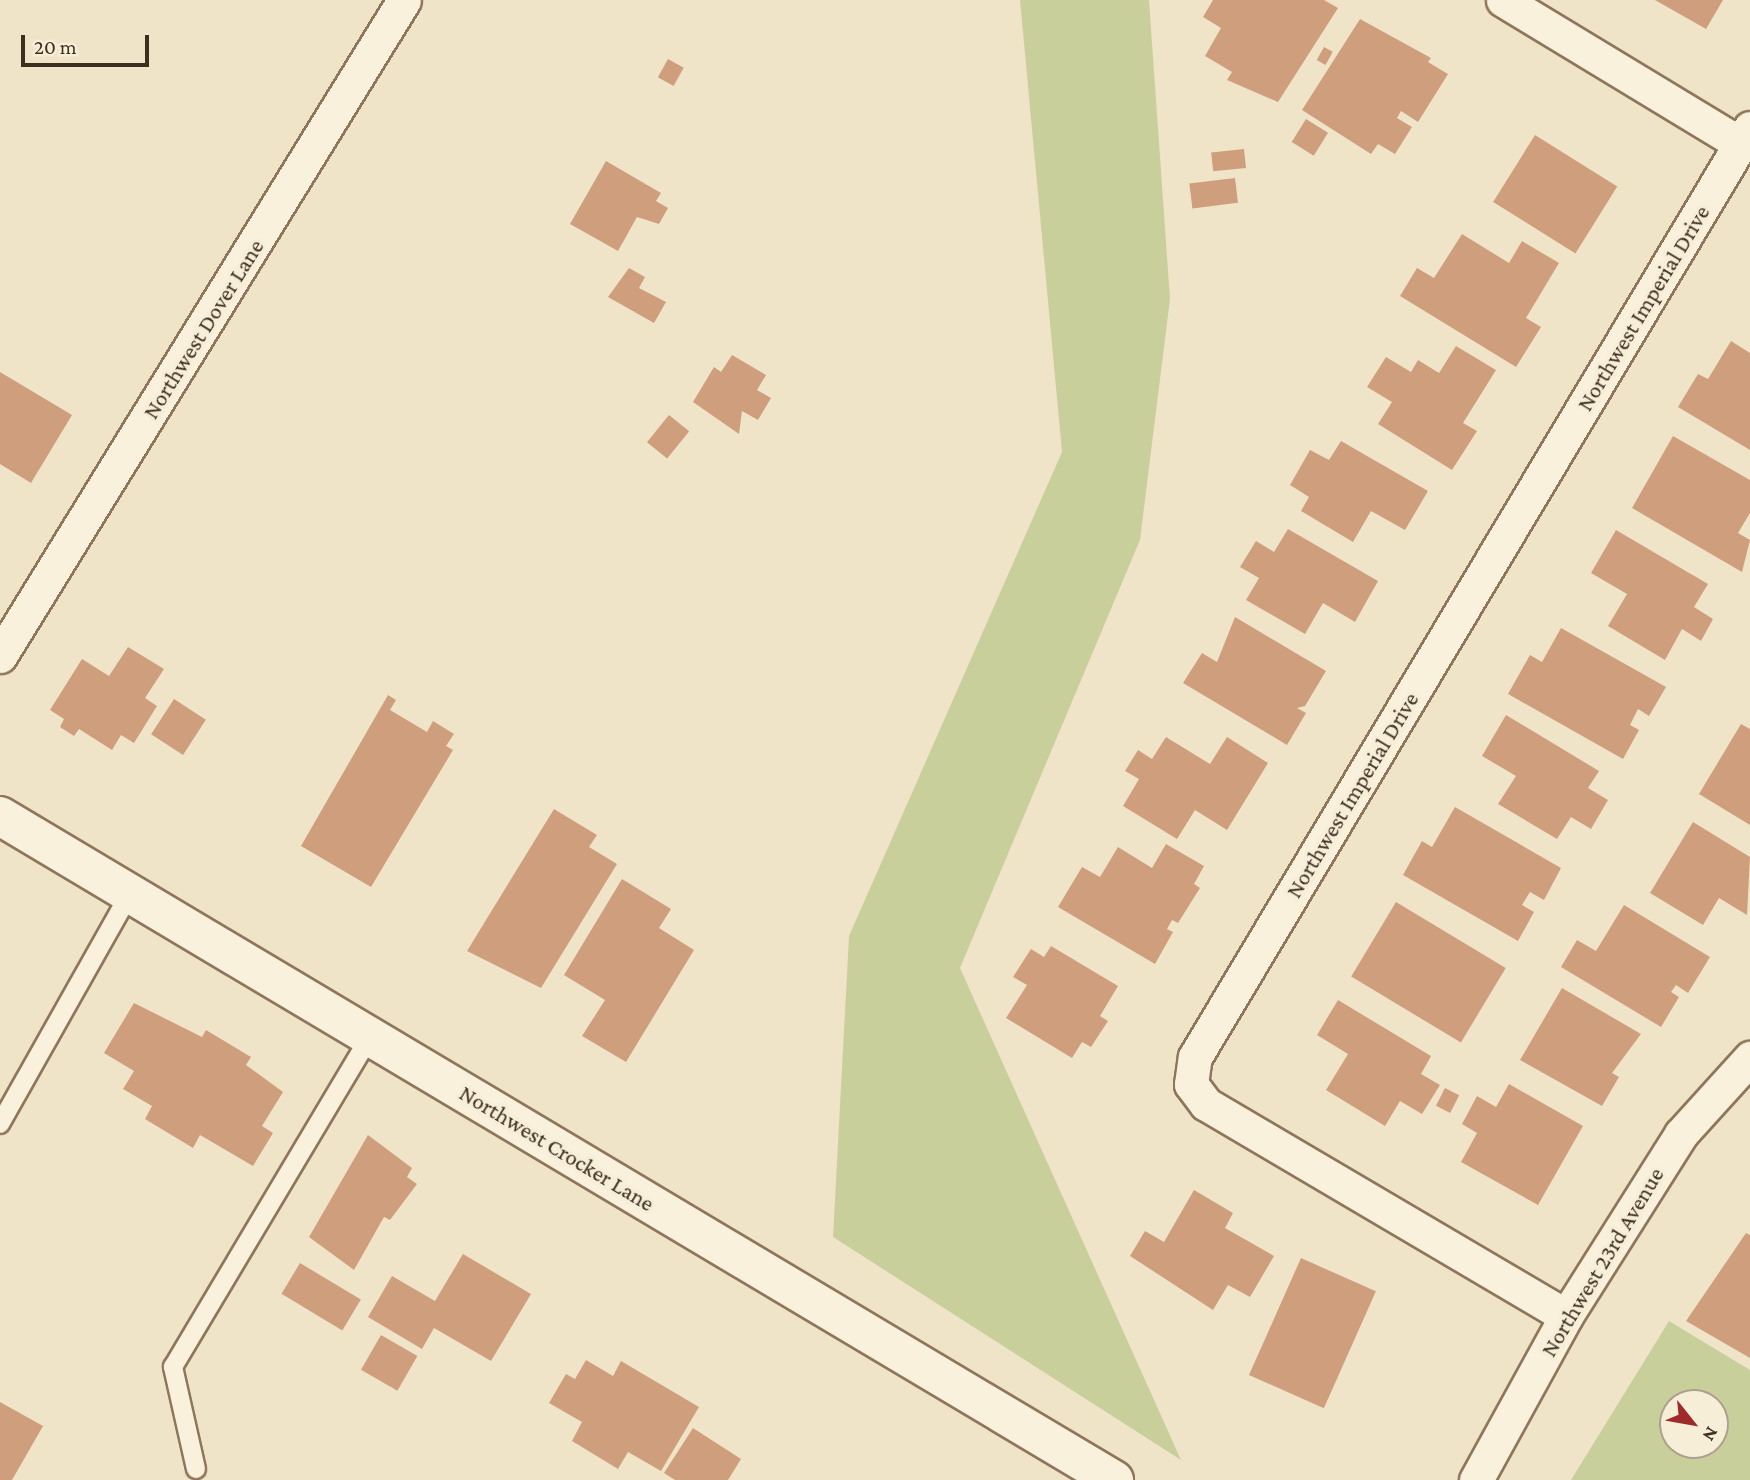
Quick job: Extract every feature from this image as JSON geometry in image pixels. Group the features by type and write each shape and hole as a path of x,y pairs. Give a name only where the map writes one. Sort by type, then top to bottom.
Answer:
{"street":[{"name":"Northwest Dover Lane","path":"0,656 404,0"},
{"path":"1503,0 1745,136"},
{"name":"Northwest Imperial Drive","path":"1566,1316 1206,1104 1191,1084 1195,1057 1745,136"},
{"name":"Northwest Crocker Lane","path":"0,816 1114,1480"},
{"name":"Northwest 23rd Avenue","path":"1476,1480 1566,1316 1681,1134 1750,1058"}],"lane":[{"path":"0,1124 130,893"},
{"path":"196,1469 173,1367 370,1036"}],"green space":[{"path":"1020,0 1149,0 1170,299 1140,540 960,968 1181,1460 833,1237 849,936 1062,452"},
{"path":"1669,1321 1750,1370 1750,1480 1571,1480"}],"building":[{"path":"1213,0 1324,0 1338,8 1278,102 1227,80 1232,72 1205,56 1221,28 1203,17"},
{"path":"1655,0 1723,0 1706,29"},
{"path":"1360,19 1431,58 1428,62 1448,74 1418,122 1401,111 1397,118 1412,127 1395,154 1378,144 1371,154 1302,110"},
{"path":"1324,47 1333,52 1325,65 1317,60"},
{"path":"668,59 684,68 674,86 658,77"},
{"path":"1306,119 1328,133 1314,156 1292,142"},
{"path":"1535,135 1617,186 1575,253 1493,202"},
{"path":"1244,149 1246,168 1213,171 1211,152"},
{"path":"606,161 661,193 656,201 668,208 659,224 637,217 618,251 570,224"},
{"path":"1235,178 1238,203 1192,208 1189,184"},
{"path":"1462,234 1509,263 1522,241 1559,263 1526,318 1541,327 1516,367 1400,296 1417,268 1434,278"},
{"path":"629,268 645,277 639,288 666,302 654,323 608,297"},
{"path":"1731,341 1750,353 1750,450 1678,407 1698,374 1708,379"},
{"path":"1456,346 1496,370 1463,423 1477,431 1452,470 1378,424 1392,402 1367,387 1386,357 1411,372 1418,360 1439,373"},
{"path":"732,355 766,375 757,390 771,398 758,420 742,411 739,434 693,402 714,367 721,372"},
{"path":"0,372 72,415 31,483 0,464"},
{"path":"669,415 689,431 667,459 647,442"},
{"path":"1673,436 1750,480 1750,513 1738,533 1750,540 1742,572 1632,508"},
{"path":"1341,441 1428,491 1405,530 1371,511 1353,542 1301,511 1309,497 1290,485 1310,450 1329,460"},
{"path":"1288,529 1378,581 1355,622 1323,603 1305,634 1246,600 1259,578 1240,567 1256,541 1274,552"},
{"path":"1616,530 1708,584 1694,607 1713,619 1701,641 1682,629 1665,660 1608,626 1627,594 1591,573"},
{"path":"1235,617 1326,671 1305,706 1297,708 1306,713 1287,745 1183,683 1202,653 1217,662"},
{"path":"1561,628 1666,687 1649,716 1638,709 1630,725 1639,730 1623,759 1508,694 1530,655 1542,662"},
{"path":"128,647 164,669 145,698 157,706 134,743 121,735 112,750 79,729 74,736 60,727 64,719 50,710 82,659 109,676"},
{"path":"388,695 396,700 390,710 427,732 433,721 454,734 446,746 453,750 371,887 301,846"},
{"path":"174,699 206,720 183,755 151,734"},
{"path":"1506,715 1599,771 1588,788 1608,800 1591,829 1571,817 1557,839 1498,804 1516,776 1482,756"},
{"path":"1741,724 1750,729 1750,825 1699,794"},
{"path":"1166,737 1210,764 1227,737 1268,763 1227,830 1195,810 1177,839 1123,806 1139,779 1125,771 1138,750 1152,759"},
{"path":"1455,807 1561,868 1544,900 1530,892 1522,905 1534,912 1518,941 1403,875 1422,841 1432,847"},
{"path":"554,809 597,835 589,847 617,864 541,988 467,951"},
{"path":"1693,822 1750,857 1747,915 1719,898 1703,925 1650,893"},
{"path":"1166,844 1204,866 1194,884 1200,888 1178,923 1172,920 1167,929 1173,932 1155,964 1058,907 1082,867 1100,877 1118,847 1152,868"},
{"path":"622,879 671,909 659,928 694,950 626,1062 582,1036 605,1000 564,975"},
{"path":"1396,902 1506,968 1461,1042 1351,977"},
{"path":"1624,905 1710,957 1688,993 1676,985 1671,992 1679,997 1661,1027 1561,967 1577,940 1596,951"},
{"path":"1051,946 1118,986 1100,1016 1108,1021 1091,1047 1082,1042 1072,1058 1006,1018 1027,985 1013,977 1031,949 1044,957"},
{"path":"1562,988 1641,1034 1612,1073 1619,1077 1602,1106 1520,1060"},
{"path":"1338,1000 1431,1056 1421,1074 1440,1085 1422,1114 1400,1101 1385,1126 1326,1090 1348,1054 1317,1035"},
{"path":"134,1003 202,1037 206,1030 251,1057 246,1065 283,1092 262,1126 273,1133 253,1166 200,1135 193,1148 145,1119 152,1106 123,1089 134,1071 104,1053"},
{"path":"1509,1084 1583,1126 1538,1205 1461,1162 1477,1133 1462,1124 1477,1096 1496,1107"},
{"path":"1445,1088 1459,1095 1450,1113 1436,1106"},
{"path":"368,1135 412,1168 407,1177 417,1184 390,1220 384,1217 354,1270 309,1237"},
{"path":"1194,1190 1233,1213 1225,1228 1274,1256 1250,1297 1228,1285 1213,1310 1130,1256 1145,1231 1164,1242"},
{"path":"1746,1233 1750,1235 1750,1358 1686,1321"},
{"path":"463,1254 531,1294 491,1361 434,1328 422,1349 368,1317 392,1276 435,1301"},
{"path":"1301,1258 1376,1291 1324,1408 1249,1375"},
{"path":"300,1263 361,1300 342,1330 281,1294"},
{"path":"381,1335 417,1356 397,1391 361,1370"},
{"path":"586,1360 613,1376 621,1361 699,1407 661,1471 628,1452 618,1469 572,1441 582,1422 549,1403 566,1374 575,1379"},
{"path":"0,1402 43,1426 12,1480 0,1480"},
{"path":"693,1428 741,1459 728,1480 675,1480 664,1473"}]}
